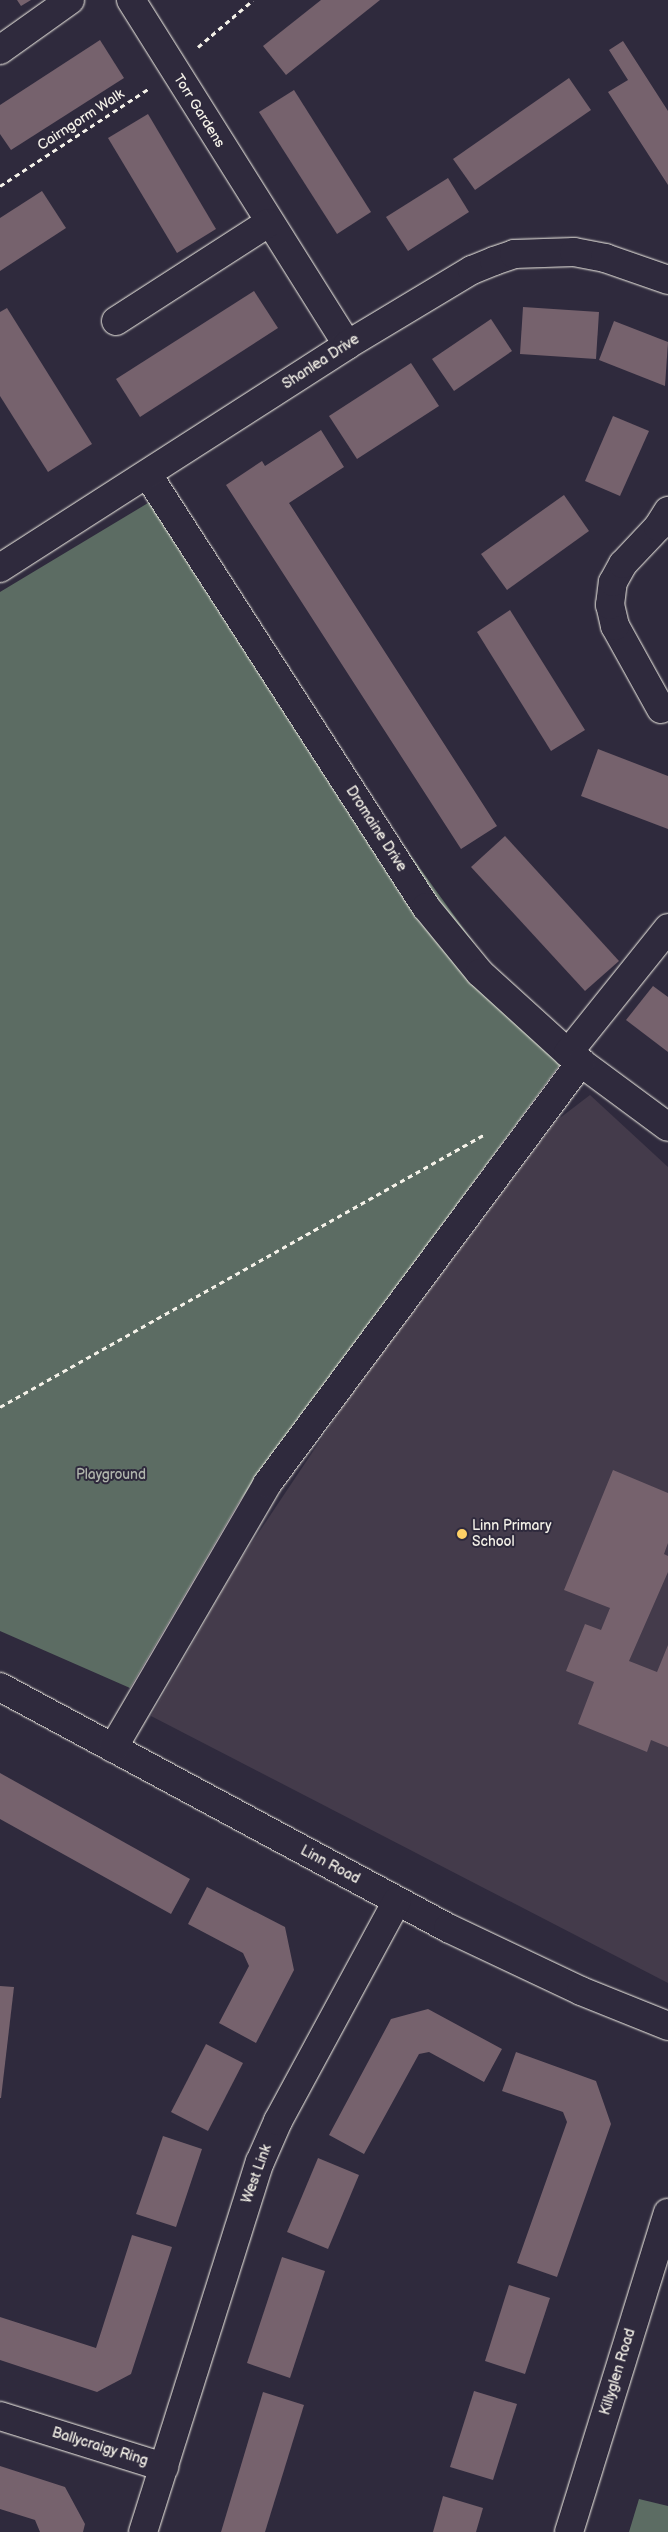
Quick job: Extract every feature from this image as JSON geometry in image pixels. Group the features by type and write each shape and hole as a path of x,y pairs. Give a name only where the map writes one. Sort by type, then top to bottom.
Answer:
{"street":[{"path":"0,50 70,0"},
{"name":"Torr Gardens","path":"131,0 268,223 346,345"},
{"path":"116,321 268,223"},
{"name":"Shanlea Drive","path":"0,568 148,475 346,345 472,270 514,254 588,254 668,280"},
{"name":"Dromaine Drive","path":"148,475 426,907 480,972 574,1057 668,1127"},
{"path":"661,709 615,626 610,606 613,582 623,564 658,527 668,511"},
{"path":"113,1748 272,1477 668,928"},
{"name":"Linn Road","path":"0,1687 491,1950 668,2026"},
{"name":"West Link","path":"164,2467 268,2141 397,1901"},
{"name":"Killyglen Road","path":"568,2532 668,2213"},
{"name":"Ballycraigy Ring","path":"0,2416 164,2467 143,2532"}],"path":[{"name":"Cairngorm Walk","path":"0,186 175,72 214,31 253,0"},
{"path":"0,1407 495,1129"}],"shaded area":[{"name":"Linn Primary School","path":"590,1095 668,1167 668,1983 151,1716 239,1562 344,1405 556,1121"}],"green space":[{"name":"Playground","path":"153,500 561,1063 239,1502 130,1688 0,1631 0,592"},
{"path":"639,2499 668,2506 668,2532 629,2532"}],"building":[{"path":"17,0 31,0 21,6"},
{"path":"321,0 380,0 286,75 263,46"},
{"path":"100,40 124,78 11,150 0,134 0,105"},
{"path":"623,41 668,111 668,185 608,92 628,80 609,50"},
{"path":"569,78 591,110 475,190 453,159"},
{"path":"294,90 371,212 337,234 259,112"},
{"path":"148,114 216,229 177,253 108,138"},
{"path":"448,178 469,212 408,251 386,217"},
{"path":"42,191 66,228 0,271 0,218"},
{"path":"254,291 278,328 140,417 116,379"},
{"path":"523,307 599,312 596,359 520,354"},
{"path":"7,308 92,444 48,472 0,396 0,312"},
{"path":"491,319 512,351 454,391 432,359"},
{"path":"614,321 668,342 665,386 599,360"},
{"path":"411,363 439,406 357,459 329,416"},
{"path":"613,416 649,431 620,496 585,481"},
{"path":"321,430 344,467 289,503 497,826 461,849 226,485 262,461 265,466"},
{"path":"564,495 589,531 507,590 481,554"},
{"path":"510,610 585,730 551,751 477,632"},
{"path":"598,749 668,776 668,829 581,796"},
{"path":"505,836 619,961 585,991 471,867"},
{"path":"653,986 668,997 668,1052 626,1020"},
{"path":"613,1470 668,1493 668,1543 664,1554 668,1556 668,1572 629,1661 657,1672 668,1645 668,1747 651,1740 647,1752 578,1724 594,1682 566,1671 585,1624 601,1630 610,1608 564,1590"},
{"path":"0,1773 190,1879 171,1914 0,1819"},
{"path":"207,1887 285,1927 294,1970 256,2043 219,2023 249,1966 243,1953 188,1924"},
{"path":"0,1986 14,1987 1,2098 0,2098"},
{"path":"428,2009 502,2049 484,2082 429,2052 419,2054 364,2154 329,2135 391,2019"},
{"path":"206,2044 243,2063 208,2131 171,2112"},
{"path":"516,2052 596,2081 611,2124 557,2277 517,2263 567,2122 563,2112 502,2091"},
{"path":"163,2136 202,2149 176,2227 136,2214"},
{"path":"318,2158 359,2175 328,2249 287,2232"},
{"path":"132,2235 172,2247 131,2374 97,2392 0,2360 0,2317 96,2348"},
{"path":"282,2257 325,2271 290,2378 247,2363"},
{"path":"509,2285 550,2298 525,2374 485,2361"},
{"path":"474,2391 517,2404 493,2480 450,2467"},
{"path":"263,2392 304,2405 265,2532 221,2532"},
{"path":"0,2466 65,2487 85,2524 83,2532 40,2532 35,2520 0,2509"},
{"path":"443,2496 483,2508 476,2532 433,2532"}],"place":[{"name":"Linn Primary School","path":"462,1534"}]}
